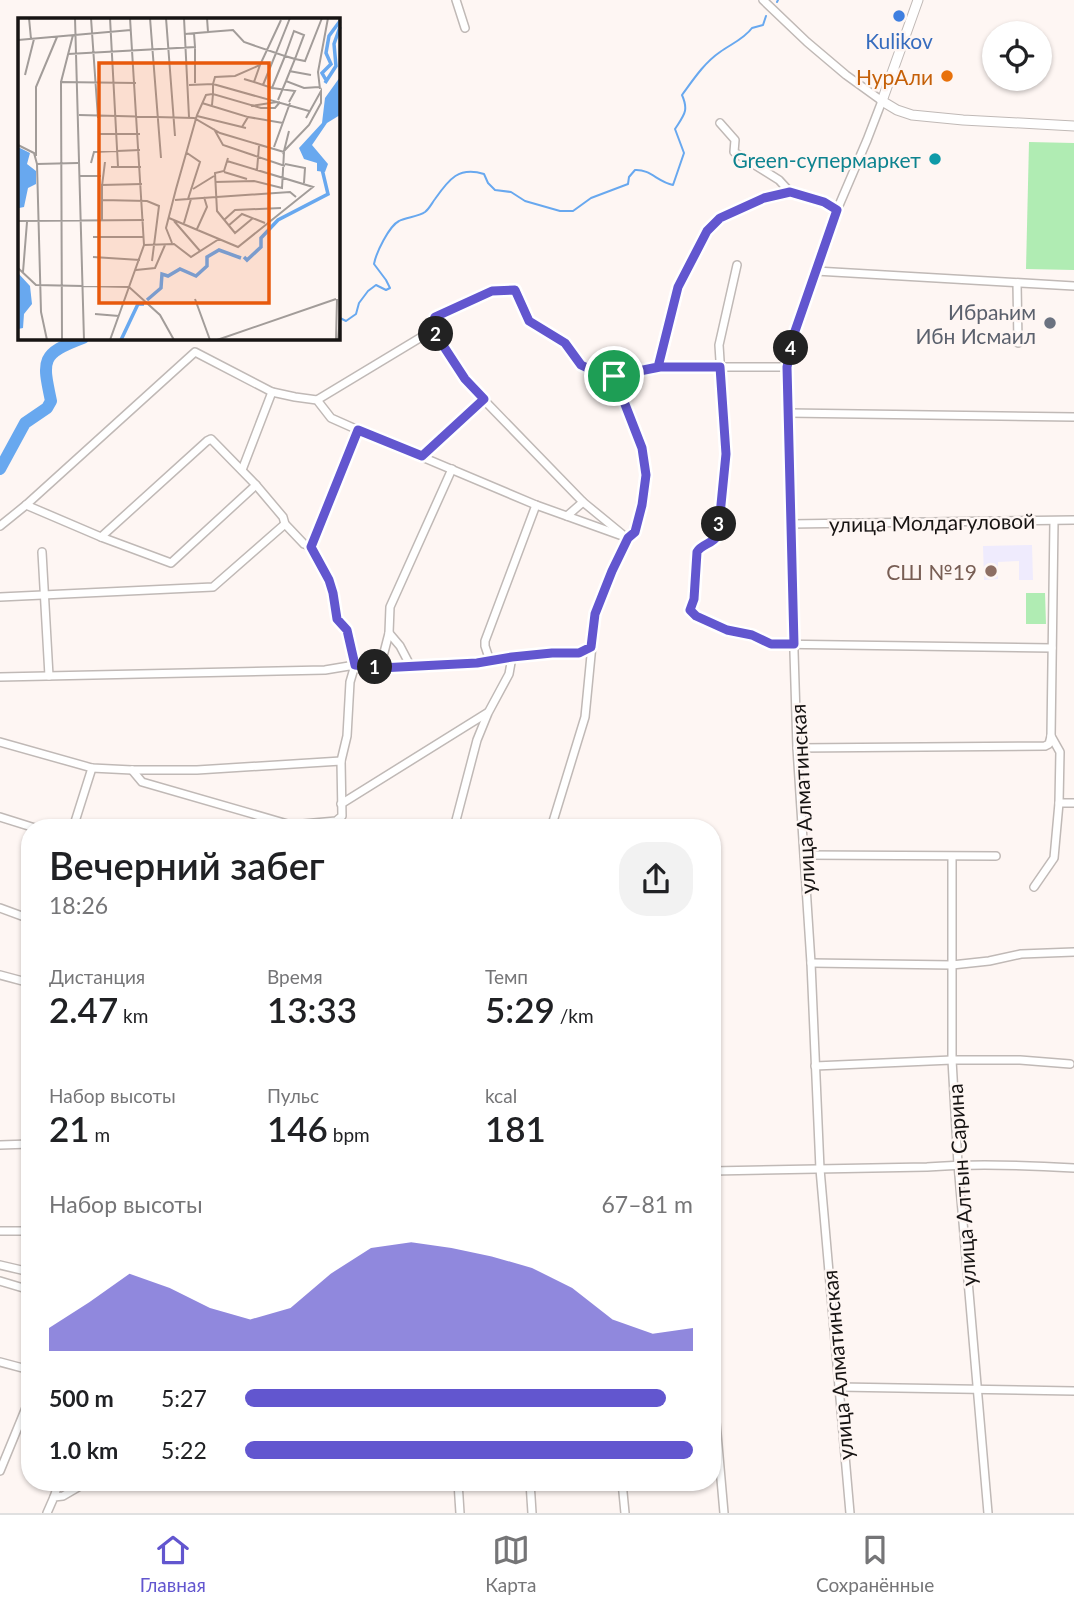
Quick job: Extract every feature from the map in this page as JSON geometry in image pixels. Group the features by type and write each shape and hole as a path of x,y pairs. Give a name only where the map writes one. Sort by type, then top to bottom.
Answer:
{"main road":[{"path":"918,0 882,101 912,115 1074,126"}],"street":[{"path":"456,0 465,28"},
{"path":"763,0 807,42 882,101"},
{"name":"улица Алматинская","path":"849,1513 820,1169 811,963 797,748 787,367 794,334 837,210 882,101"},
{"path":"720,123 735,140 734,152 779,180 790,192"},
{"path":"658,367 678,287 707,231 720,218 764,198 790,192 824,202 837,210"},
{"path":"737,265 719,345 726,454 718,535 715,540 698,549 694,599 690,610 696,616 727,630 752,635 771,644 1052,648"},
{"path":"816,271 1074,286"},
{"path":"1017,283 1018,344"},
{"path":"628,538 583,502 465,379 433,330 435,317 492,291 515,290 529,321 565,343 581,365 596,372 614,376 658,367 787,367"},
{"path":"0,526 195,352 272,392 317,400 433,330"},
{"path":"554,819 585,717 595,614 628,538 635,532 642,505 646,475 642,448 614,376"},
{"path":"242,470 272,392"},
{"path":"422,456 484,399"},
{"path":"317,400 331,418 358,430 536,505 628,538"},
{"path":"788,413 1074,417"},
{"path":"311,547 358,430"},
{"path":"101,537 211,439 257,485 283,517 285,524 304,544 311,547 329,580 337,619 347,630 355,665 350,682 347,736 341,761 342,816 338,819"},
{"path":"380,668 389,633 390,607 452,469"},
{"path":"26,505 172,563 257,485"},
{"path":"567,516 583,502"},
{"path":"490,661 485,641 536,505"},
{"name":"улица Молдагуловой","path":"790,524 1074,520"},
{"path":"797,748 1049,744 1054,521"},
{"path":"0,597 213,587 285,524"},
{"path":"42,552 49,676"},
{"path":"389,633 400,646 411,667"},
{"path":"0,677 326,670 355,665 380,668 411,667 477,663 552,653 579,653 591,647"},
{"path":"456,819 477,740 509,674 512,657"},
{"path":"341,804 488,713"},
{"path":"1034,887 1054,858 1060,752 1051,736"},
{"path":"0,742 92,768 197,770 341,761"},
{"path":"76,819 92,768"},
{"path":"132,770 142,782 266,819"},
{"path":"1059,803 1074,803"},
{"path":"0,817 21,824"},
{"path":"804,855 996,856"},
{"name":"улица Алтын Сарина","path":"952,857 952,1060 958,1164 988,1513"},
{"path":"0,908 21,916"},
{"path":"811,963 951,965 1021,954 1074,952"},
{"path":"0,975 21,981"},
{"path":"815,1066 952,1060 1020,1060 1070,1064"},
{"path":"0,1145 21,1144"},
{"path":"721,1171 927,1167 958,1164 1074,1168"},
{"path":"0,1231 21,1231"},
{"path":"0,1265 21,1270"},
{"path":"0,1281 21,1287"},
{"path":"0,1362 21,1368"},
{"path":"839,1387 1074,1391"},
{"path":"0,1471 21,1420"},
{"path":"721,1479 724,1513"},
{"path":"47,1513 56,1491"},
{"path":"54,1497 72,1491"},
{"path":"459,1491 460,1513"},
{"path":"531,1491 532,1513"},
{"path":"623,1491 625,1513"}],"shaded area":[{"name":"СШ №19","path":"1032,545 1033,580 1019,580 1019,561 998,562 998,579 984,580 983,546"}],"green space":[{"path":"1029,142 1074,143 1074,270 1026,269"},
{"path":"1026,593 1045,593 1046,624 1026,624"}],"waterway":[{"path":"340,318 346,321 356,314 359,303 376,285 386,290 390,288 374,264 387,234 399,221 425,212 445,186 461,173 484,174 495,190 511,192 525,201 560,211 573,211 591,198 628,184 629,177 635,170 645,171 673,185 684,153 675,129 684,113 682,95 709,61 752,28 763,25 766,16"},
{"path":"0,469 25,423 47,408 51,401 46,376 48,360 59,349 79,340"}],"place":[{"name":"Kulikov","path":"899,16"},
{"name":"НурАли","path":"947,76"},
{"name":"Green-супермаркет","path":"935,159"},
{"name":"Ибраһим Ибн Исмаил","path":"1050,323"},
{"name":"СШ №19","path":"991,571"}],"route":[{"path":"614,376 642,448 646,475 635,532 628,538 595,614 591,647 579,653 552,653 477,663 380,668 355,665 347,630 337,619 329,580 311,547 358,430 422,456 484,399 465,379 433,330 433,322 435,317 492,291 515,290 529,321 565,343 581,365 596,372 614,376 660,367 720,367 726,454 718,535 715,540 698,549 694,599 690,610 696,616 727,630 743,632 771,644 794,644 787,367 794,334 837,210 824,202 790,192 764,198 720,218 707,231 678,287 658,367 614,376"}]}
